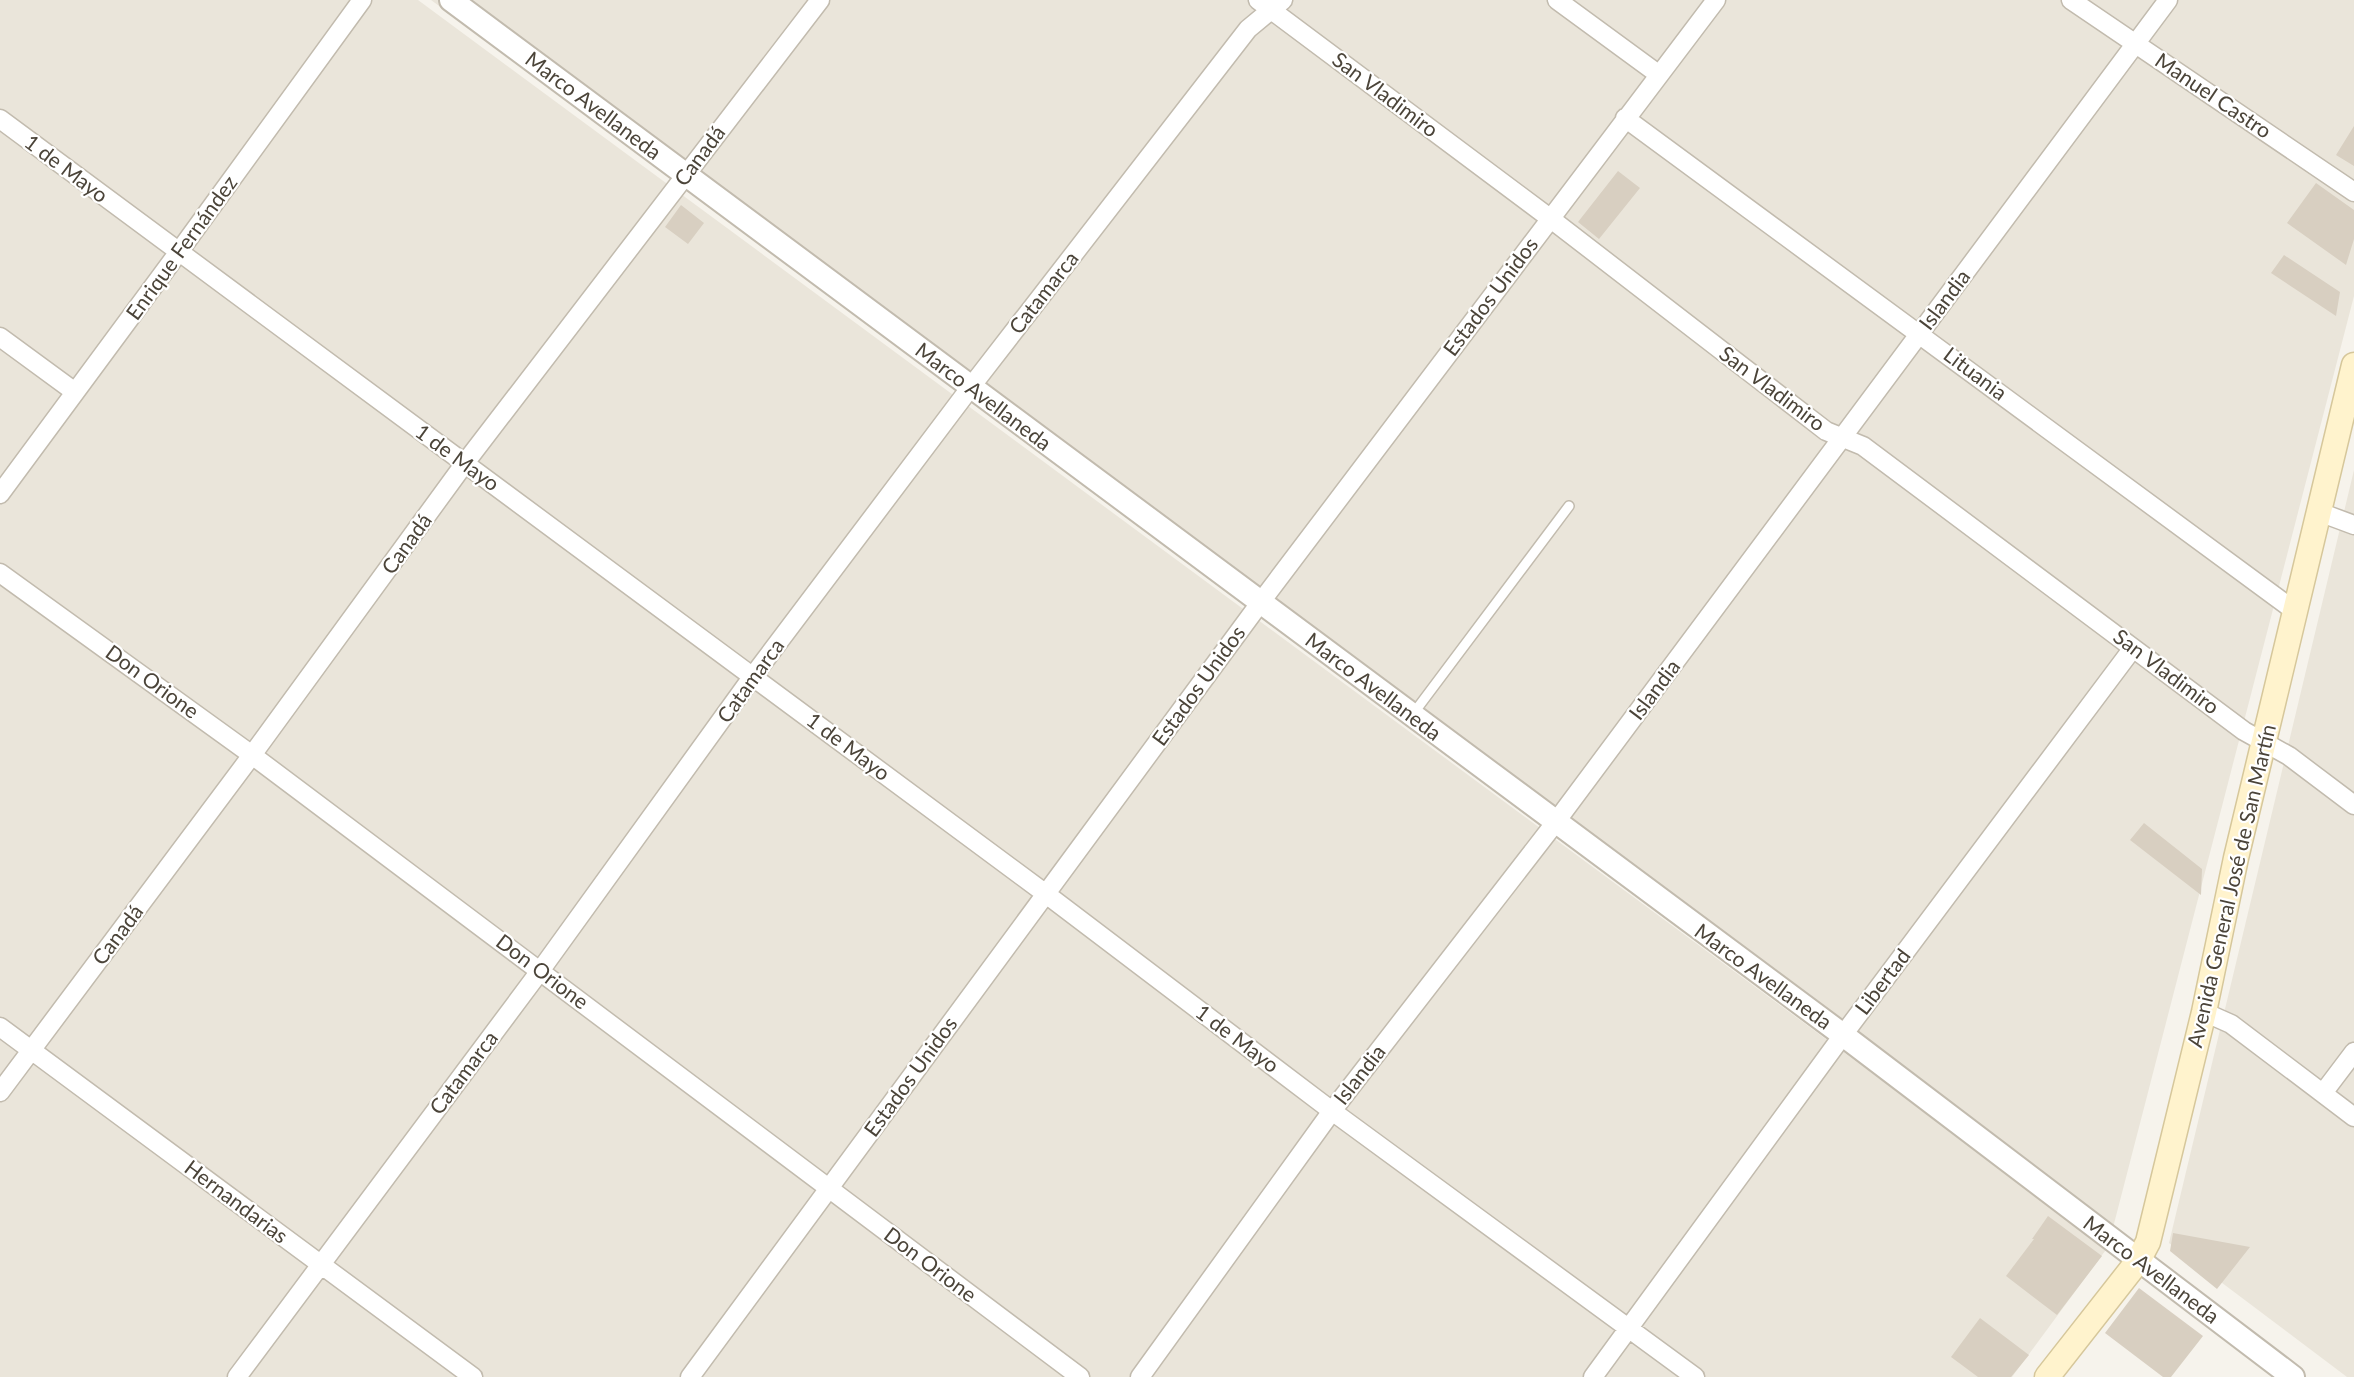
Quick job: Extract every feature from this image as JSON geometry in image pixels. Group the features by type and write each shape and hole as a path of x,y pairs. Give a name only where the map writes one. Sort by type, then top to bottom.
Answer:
{"main road":[{"name":"Avenida General José de San Martín","path":"2047,1377 2138,1261 2148,1242 2204,1012 2264,744 2354,365"}],"street":[{"name":"Enrique Fernández","path":"0,494 362,0"},
{"name":"Marco Avellaneda","path":"451,0 1843,1035 2293,1377"},
{"name":"Canadá","path":"0,1092 252,755 465,463 820,0"},
{"path":"1557,0 1658,74"},
{"name":"Estados Unidos","path":"690,1377 1260,603 1716,0"},
{"name":"Manuel Castro","path":"2071,0 2354,192"},
{"name":"Islandia","path":"1140,1377 1332,1111 1556,823 2168,0"},
{"name":"San Vladimiro","path":"1271,3 1826,431 1863,446 2264,744 2289,756 2354,805"},
{"name":"Catamarca","path":"237,1377 540,971 753,676 970,388 1248,29 1271,3"},
{"name":"Lituania","path":"1625,118 2295,611"},
{"name":"1 de Mayo","path":"0,119 1046,894 1332,1111 1695,1377"},
{"path":"0,337 75,392"},
{"path":"2319,512 2354,525"},
{"name":"Don Orione","path":"0,573 252,755 1080,1377"},
{"name":"Libertad","path":"1593,1377 1843,1035 2133,648"},
{"path":"2204,1012 2231,1024 2354,1117"},
{"name":"Hernandarias","path":"0,1027 472,1377"},
{"path":"2323,1093 2354,1052"}],"lane":[{"path":"1412,716 1569,506"}],"shaded area":[{"path":"0,0 418,0 1922,1110 431,0 2354,0 2354,296 2108,1247 2012,1377 0,1377"},
{"path":"2354,470 2354,1377 2347,1377 2169,1243"}],"building":[{"path":"2354,126 2354,166 2336,155"},
{"path":"1618,171 1640,188 1599,239 1578,222"},
{"path":"2316,183 2354,210 2354,239 2346,265 2287,223"},
{"path":"681,205 704,223 688,244 665,227"},
{"path":"2284,255 2340,292 2336,316 2271,273"},
{"path":"2144,823 2202,869 2201,895 2130,840"},
{"path":"2048,1216 2102,1256 2057,1315 2006,1276"},
{"path":"2173,1233 2250,1247 2217,1289 2170,1251"},
{"path":"2139,1288 2203,1336 2171,1377 2163,1377 2105,1333"},
{"path":"1980,1318 2029,1355 2011,1377 1978,1377 1951,1357"}]}
